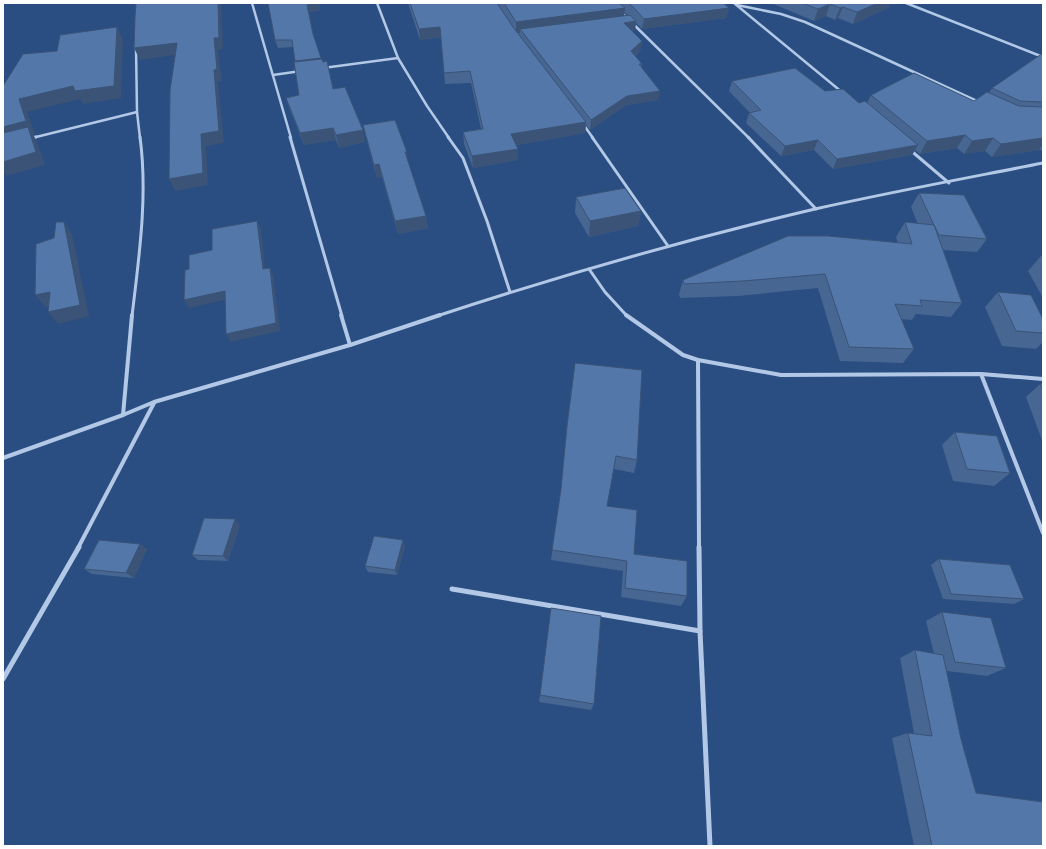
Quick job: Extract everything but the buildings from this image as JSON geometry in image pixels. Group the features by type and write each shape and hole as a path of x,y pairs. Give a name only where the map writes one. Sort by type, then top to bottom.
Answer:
{"street":[{"path":"252,3 350,345"},
{"path":"377,3 398,58 427,106 463,158 487,221 510,292"},
{"path":"734,3 847,96"},
{"path":"906,3 1043,57"},
{"path":"737,5 781,14 805,22 981,103"},
{"path":"616,8 741,129 816,209"},
{"path":"625,22 631,21"},
{"path":"123,415 130,333 141,242 144,166 137,112 136,43"},
{"path":"320,69 398,58"},
{"path":"273,75 304,71"},
{"path":"29,138 137,112"},
{"path":"581,122 668,246"},
{"path":"907,147 948,183"},
{"path":"3,458 123,415 154,402 350,345 510,292 668,246 816,209 1043,163"},
{"path":"589,269 605,292 628,317 683,355 698,360 781,375 981,374 1043,379"},
{"path":"698,360 700,631 710,846"},
{"path":"981,374 1043,532"},
{"path":"3,679 88,531 154,402"},
{"path":"452,589 700,631"}]}
